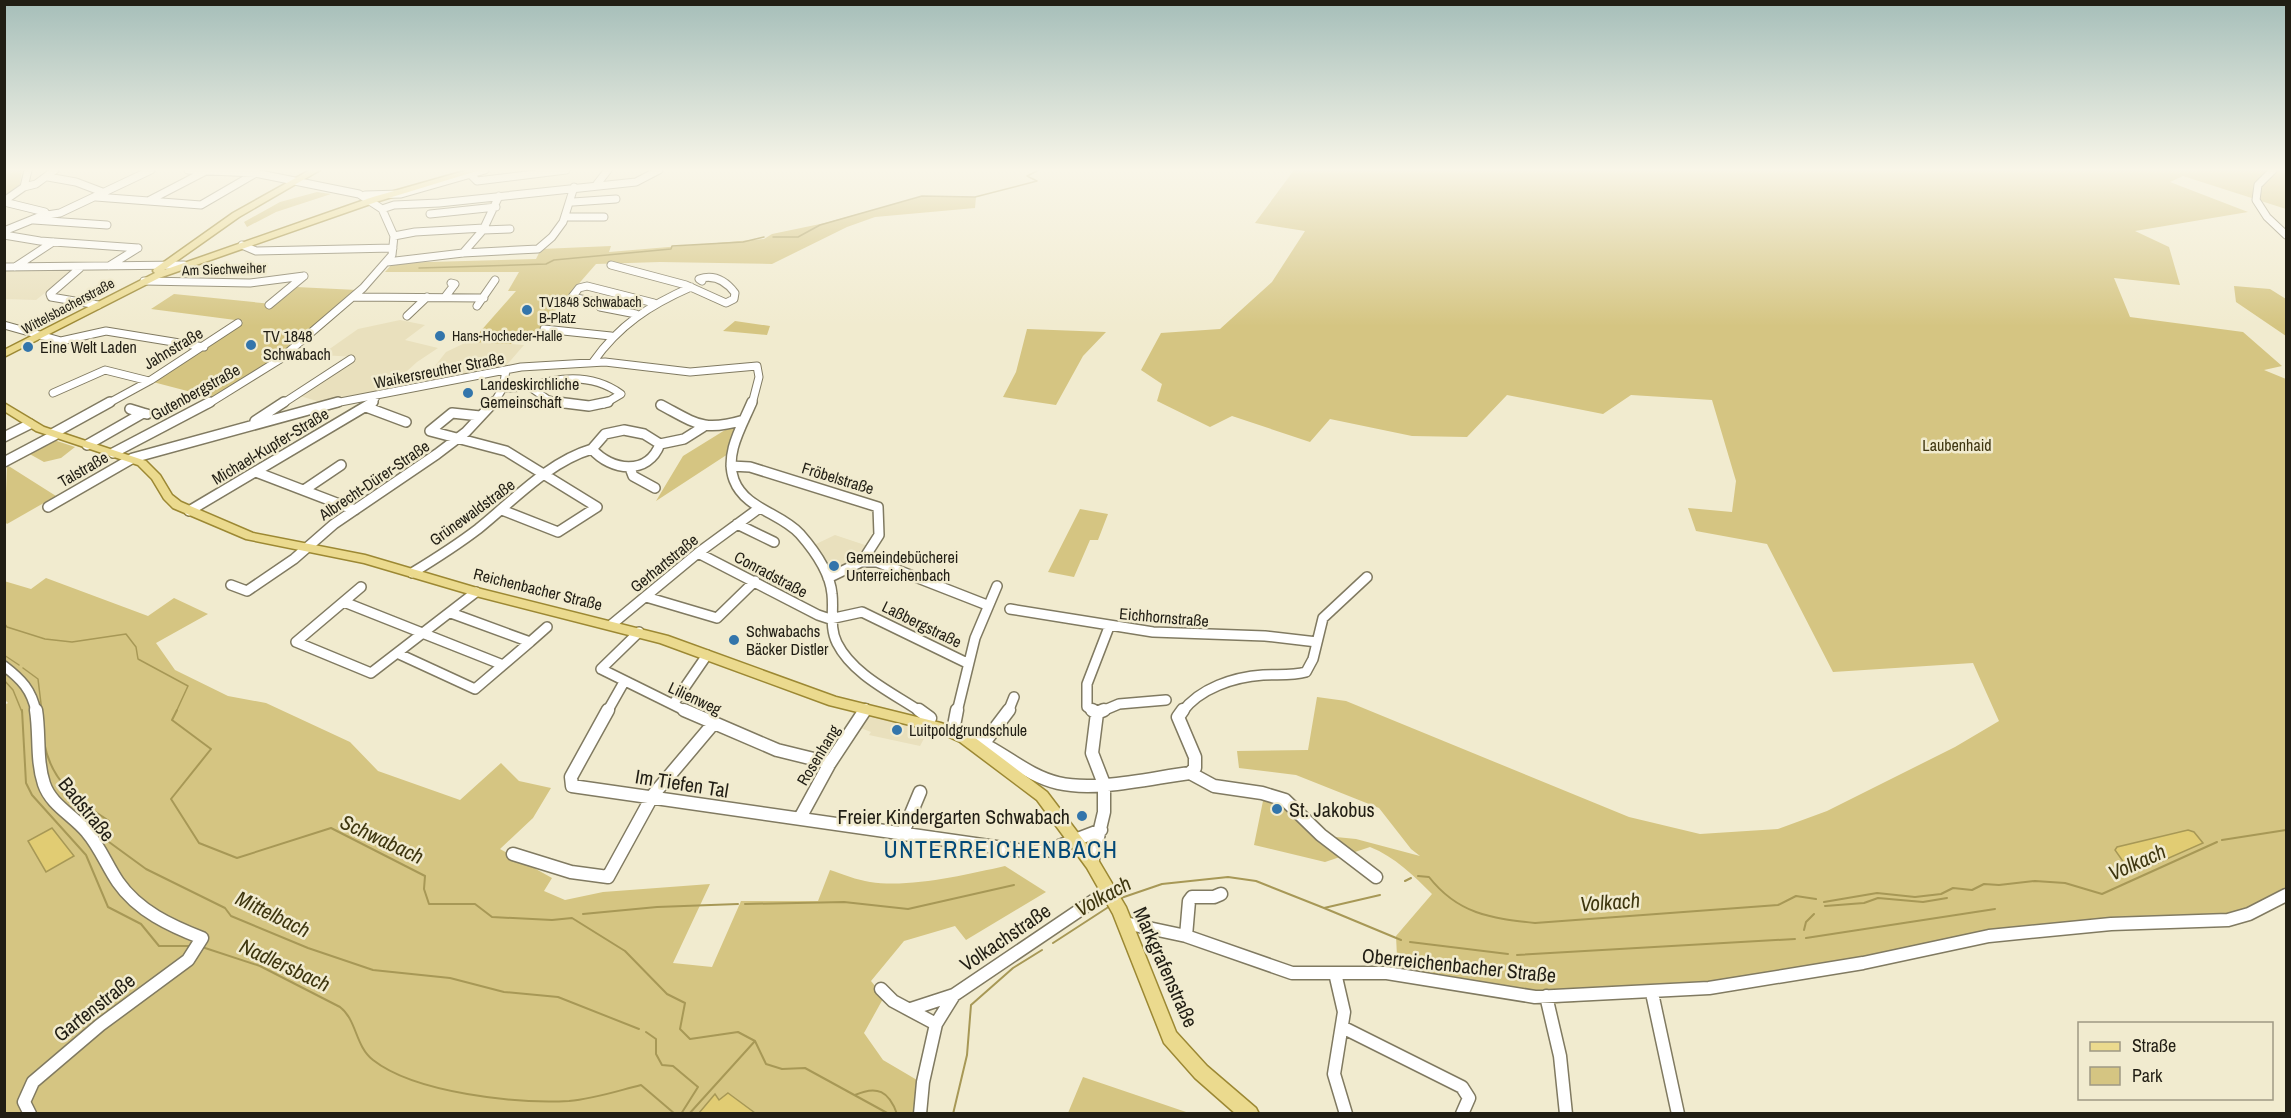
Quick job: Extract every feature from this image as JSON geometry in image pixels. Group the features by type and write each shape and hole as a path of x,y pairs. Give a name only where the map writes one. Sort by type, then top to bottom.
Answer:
{"main road":[{"path":"144,281 226,222"},
{"path":"144,281 308,222"},
{"name":"Wittelsbacherstraße","path":"4,354 144,281"},
{"path":"4,406 30,424 53,434 132,458"},
{"name":"Reichenbacher Straße","path":"132,458 149,469 168,497 189,511 250,536 365,559 476,592 639,632 792,687 959,734"},
{"name":"Markgrafenstraße","path":"959,734 1042,795 1092,863 1123,918 1170,1037 1201,1072 1250,1113"}],"street":[{"path":"4,233 27,222"},
{"path":"65,222 107,225"},
{"path":"388,222 394,236 393,248 387,262 463,253 540,248 562,222"},
{"path":"463,253 488,222"},
{"path":"2273,222 2286,235"},
{"path":"394,236 415,232 510,229"},
{"path":"4,233 53,242 138,248 107,267"},
{"path":"15,267 53,242"},
{"path":"243,245 256,250 393,248"},
{"name":"Gutenbergstraße","path":"113,453 191,414 279,360 352,297 387,262"},
{"path":"593,362 611,336 636,314 654,303 689,287 702,281 702,277 711,277 731,286 735,293 734,298 726,303 689,287 611,265"},
{"path":"4,267 184,266"},
{"path":"80,268 50,294 51,297 98,305"},
{"name":"Am Siechweiher","path":"144,281 250,283 304,276 268,305"},
{"path":"477,306 495,280"},
{"path":"445,297 455,284 451,283"},
{"path":"636,314 600,307 604,304 572,297 579,288 587,286 654,303"},
{"path":"352,297 484,298"},
{"path":"407,316 427,297"},
{"name":"Jahnstraße","path":"52,393 100,370 144,381 151,380 238,323"},
{"path":"4,325 66,341 96,332 116,332 204,347"},
{"path":"544,329 611,336"},
{"path":"246,427 351,359"},
{"name":"Waikersreuther Straße","path":"132,458 324,405 376,397 506,370 593,362 690,372 757,366 758,381 744,420"},
{"path":"506,370 508,381 505,388 530,387 550,380 576,378 606,383 621,394 617,400 608,403 572,405 536,394 530,387"},
{"path":"4,462 151,380"},
{"name":"Albrecht-Dürer-Straße","path":"307,548 328,528 423,467 480,416 505,388"},
{"name":"Michael-Kupfer-Straße","path":"189,511 366,407 375,401 376,397"},
{"path":"661,405 703,427"},
{"path":"366,407 406,423"},
{"path":"87,445 145,413 130,409"},
{"name":"Albrecht-Dürer-Straße","path":"458,437 430,431 452,412 480,416"},
{"path":"592,449 604,462 630,468 652,459 659,451 660,444 684,439 703,427 724,426 744,420"},
{"path":"744,420 734,442 731,466 746,498 758,509 790,523 804,539 828,578 832,592 830,619 839,646 851,661 930,718 927,724"},
{"path":"4,437 30,424"},
{"name":"Grünewaldstraße","path":"412,573 582,450 592,449 606,434 623,430 644,433 660,444"},
{"path":"458,437 506,451 548,474 596,504 597,507 558,532 502,510"},
{"path":"132,458 129,449 133,442"},
{"name":"Talstraße","path":"48,507 132,458"},
{"path":"304,490 341,465"},
{"name":"Fröbelstraße","path":"731,466 750,467 878,507 879,535 863,560"},
{"path":"630,468 633,476 656,488"},
{"path":"256,472 355,510"},
{"name":"Gerhartstraße","path":"611,625 698,553 758,509"},
{"path":"737,524 774,542"},
{"path":"231,585 247,591 307,548"},
{"name":"Conradstraße","path":"698,553 830,619"},
{"path":"828,578 863,560 886,565 965,600 987,605"},
{"path":"997,586 987,605 967,663 959,734 984,742 1016,765 1058,783 1085,786 1190,773 1195,768 1195,757 1178,717 1185,706 1234,680 1260,675 1294,676 1306,672 1313,659 1323,618 1367,577"},
{"path":"646,597 717,618 755,581"},
{"path":"362,587 296,642 371,673 399,654 476,592"},
{"path":"344,602 503,665"},
{"name":"Eichhornstraße","path":"1010,609 1109,627 1231,637 1297,638 1317,642"},
{"name":"Laßbergstraße","path":"830,619 862,612 967,663"},
{"path":"451,613 530,642"},
{"path":"399,654 471,692 547,627"},
{"path":"1097,713 1087,707 1087,684 1109,627"},
{"name":"Lilienweg","path":"639,632 601,669 713,724 745,735 777,750 830,763"},
{"path":"674,703 707,655"},
{"name":"Badstraße","path":"4,666 21,678 33,692 43,783 57,803 87,833 125,890 198,944"},
{"name":"Im Tiefen Tal","path":"624,682 571,777 572,786 653,795 902,835 1031,852 1046,851 1101,830"},
{"path":"984,742 1007,714 1014,697"},
{"path":"1097,713 1119,704 1166,700"},
{"name":"Rosenhang","path":"800,819 830,763 866,709"},
{"path":"1092,863 1101,830 1104,784 1092,753 1097,713"},
{"path":"513,854 571,872 608,876 653,795 713,724"},
{"path":"1190,773 1199,780 1235,792 1270,794 1286,801 1303,819 1376,878"},
{"path":"902,835 920,792"},
{"name":"Volkachstraße","path":"910,1009 930,1005 954,995 1109,893"},
{"path":"1186,936 1189,901 1192,897 1214,897 1221,894"},
{"name":"Oberreichenbacher Straße","path":"1123,918 1186,936 1292,973 1388,973 1546,996 1652,993 1709,988 1821,970 1989,936 2111,924 2197,923 2228,920 2249,914 2286,895"},
{"name":"Gartenstraße","path":"30,1113 24,1102 33,1082 100,1025 188,960 198,944"},
{"path":"1335,974 1343,1001 1344,1028 1333,1071 1346,1113"},
{"path":"881,989 893,1001 936,1024"},
{"path":"1652,993 1678,1113"},
{"name":"Volkachstraße","path":"920,1113 923,1082 936,1024 954,995"},
{"path":"1546,996 1560,1056 1566,1113"},
{"path":"1344,1028 1430,1074 1462,1087 1469,1098 1462,1113"}],"shaded area":[{"path":"5,269 74,270 36,300 5,299"},
{"path":"400,320 425,325 405,340 438,348 417,362 382,394 323,403 297,395 356,357 321,355 358,329"},
{"path":"469,341 524,345 504,368 442,382 431,371 446,352"},
{"path":"835,535 868,546 858,558 838,571 825,566 814,545"},
{"name":"Luitpoldgrundschule","path":"866,714 929,729 920,746 869,735 871,732 858,727"}],"green space":[{"path":"244,222 256,222 247,227"},
{"path":"861,222 772,264 660,262 596,264 533,336 519,335 511,344 471,342 516,291 508,291 519,272 385,272 393,263 536,259 541,249 611,246 609,252 764,239 772,234 825,223"},
{"name":"Laubenhaid","path":"2187,222 2135,231 2169,247 2180,285 2114,278 2130,317 2243,332 2282,366 2264,370 2286,379 2286,893 2225,917 2101,921 1707,994 1545,1004 1398,977 1396,936 1432,894 1411,873 1396,861 1370,847 1325,862 1254,845 1264,796 1289,806 1329,841 1336,837 1356,839 1420,856 1411,849 1379,808 1296,775 1239,768 1237,751 1308,750 1317,697 1346,701 1629,817 1700,834 1778,829 1827,811 1955,747 1999,721 1973,663 1833,672 1767,544 1696,531 1688,508 1732,512 1736,481 1712,400 1631,395 1603,414 1507,395 1467,437 1412,436 1330,419 1310,442 1232,416 1210,427 1157,401 1162,384 1141,370 1161,333 1220,329 1272,282 1305,231 1255,223"},
{"path":"2234,286 2270,289 2286,299 2286,336 2236,302"},
{"name":"TV 1848 Schwabach","path":"296,287 357,290 275,359 214,398 153,382 243,321 151,309 174,294 272,304"},
{"path":"735,321 770,326 767,335 723,331"},
{"path":"1027,329 1106,332 1083,356 1056,405 1003,397 1016,372"},
{"path":"738,422 728,454 656,501 683,456"},
{"path":"51,439 75,447 61,458 44,462 26,452"},
{"path":"7,465 56,496 7,524 5,522"},
{"path":"1080,509 1108,514 1098,540 1090,540 1074,577 1048,572"},
{"path":"46,578 148,616 174,598 208,614 156,643 175,670 228,696 266,703 350,742 378,771 460,800 501,763 519,781 551,788 533,818 500,849 552,878 544,891 565,900 603,892 710,884 673,963 712,967 741,901 818,901 830,870 870,882 902,883 938,880 1005,866 1046,892 966,940 955,926 904,941 871,981 884,997 864,1033 883,1060 917,1080 917,1113 5,1113 4,705 8,703 4,699 4,581 31,589"},
{"path":"1083,1077 1189,1113 1068,1113"}],"water":[{"path":"52,828 74,856 46,872 28,841"},
{"path":"2188,830 2194,832 2203,843 2137,872 2129,870 2115,850 2117,847"},
{"path":"728,1093 755,1113 699,1113 715,1094 719,1100"}],"waterway":[{"path":"773,237 798,237 830,222"},
{"path":"419,268 546,264 554,260 671,249 672,246 743,242 764,237"},
{"name":"Schwabach","path":"4,623 7,627 45,639 72,642 126,634 136,647 138,659 188,686 176,712"},
{"name":"Mittelbach","path":"4,655 19,665"},
{"name":"Mittelbach","path":"23,668 38,679 42,712"},
{"name":"Nadlersbach","path":"4,680 13,690 22,712"},
{"name":"Nadlersbach","path":"22,710 26,783 32,795 86,855 108,907 141,924 159,946 191,946"},
{"name":"Schwabach","path":"176,712 172,720 211,749 171,799 199,843 237,858 331,828 425,876 424,889 429,904 475,904 492,917 552,920 572,918 625,951 667,994 685,1003 680,1029 690,1039 738,1032 755,1041"},
{"name":"Mittelbach","path":"44,742 47,756 67,789 109,821 109,842 146,869 225,908 231,916 308,948 373,970 450,978 504,992 558,997 639,1029"},
{"name":"Volkach","path":"2222,840 2286,830"},
{"name":"Volkach","path":"1824,902 1877,893 1915,897 1941,894 1953,888 1972,890 1984,884 1999,885 2035,881 2065,883 2102,894 2217,842"},
{"name":"Volkach","path":"1418,876 1429,877 1451,899 1476,912 1535,923 1778,905 1796,896 1816,899"},
{"name":"Volkach","path":"1121,898 1162,884 1228,877 1256,881 1324,908"},
{"name":"Volkach","path":"1405,881 1411,878"},
{"path":"745,904 844,902 908,909 1014,885"},
{"name":"Volkach","path":"1324,908 1380,895"},
{"path":"1825,906 1864,903 1878,898 1923,902 1947,898"},
{"path":"583,914 657,907 738,904"},
{"name":"Volkach","path":"1053,943 1110,906"},
{"path":"1324,908 1401,940"},
{"path":"1806,938 1995,909"},
{"path":"1804,930 1806,922 1814,914"},
{"path":"1517,955 1795,939"},
{"path":"1410,942 1508,954"},
{"name":"Nadlersbach","path":"202,947 260,966 340,1007 346,1012 367,1054 391,1071 414,1081 467,1094 547,1101 587,1098 641,1085 675,1114"},
{"name":"Volkach","path":"953,1114 967,1055 971,1005 1013,968 1042,950"},
{"name":"Mittelbach","path":"646,1032 656,1039 656,1054 662,1065 673,1066 698,1087 681,1114"},
{"path":"689,1114 755,1041"},
{"name":"Schwabach","path":"755,1041 766,1064 782,1069 805,1068 889,1114"},
{"name":"Schwabach","path":"855,1095 870,1091 881,1092 890,1100 897,1114"}],"place":[{"name":"TV1848 Schwabach B-Platz","path":"527,310"},
{"name":"Hans-Hocheder-Halle","path":"440,336"},
{"name":"TV 1848 Schwabach","path":"251,345"},
{"name":"Eine Welt Laden","path":"28,347"},
{"name":"Landeskirchliche Gemeinschaft","path":"468,393"},
{"name":"Gemeindebücherei Unterreichenbach","path":"834,566"},
{"name":"Schwabachs Bäcker Distler","path":"734,640"},
{"name":"Luitpoldgrundschule","path":"897,730"},
{"name":"St. Jakobus","path":"1277,809"},
{"name":"Freier Kindergarten Schwabach","path":"1082,816"}],"district":[{"name":"UNTERREICHENBACH","path":"1001,849"}]}
